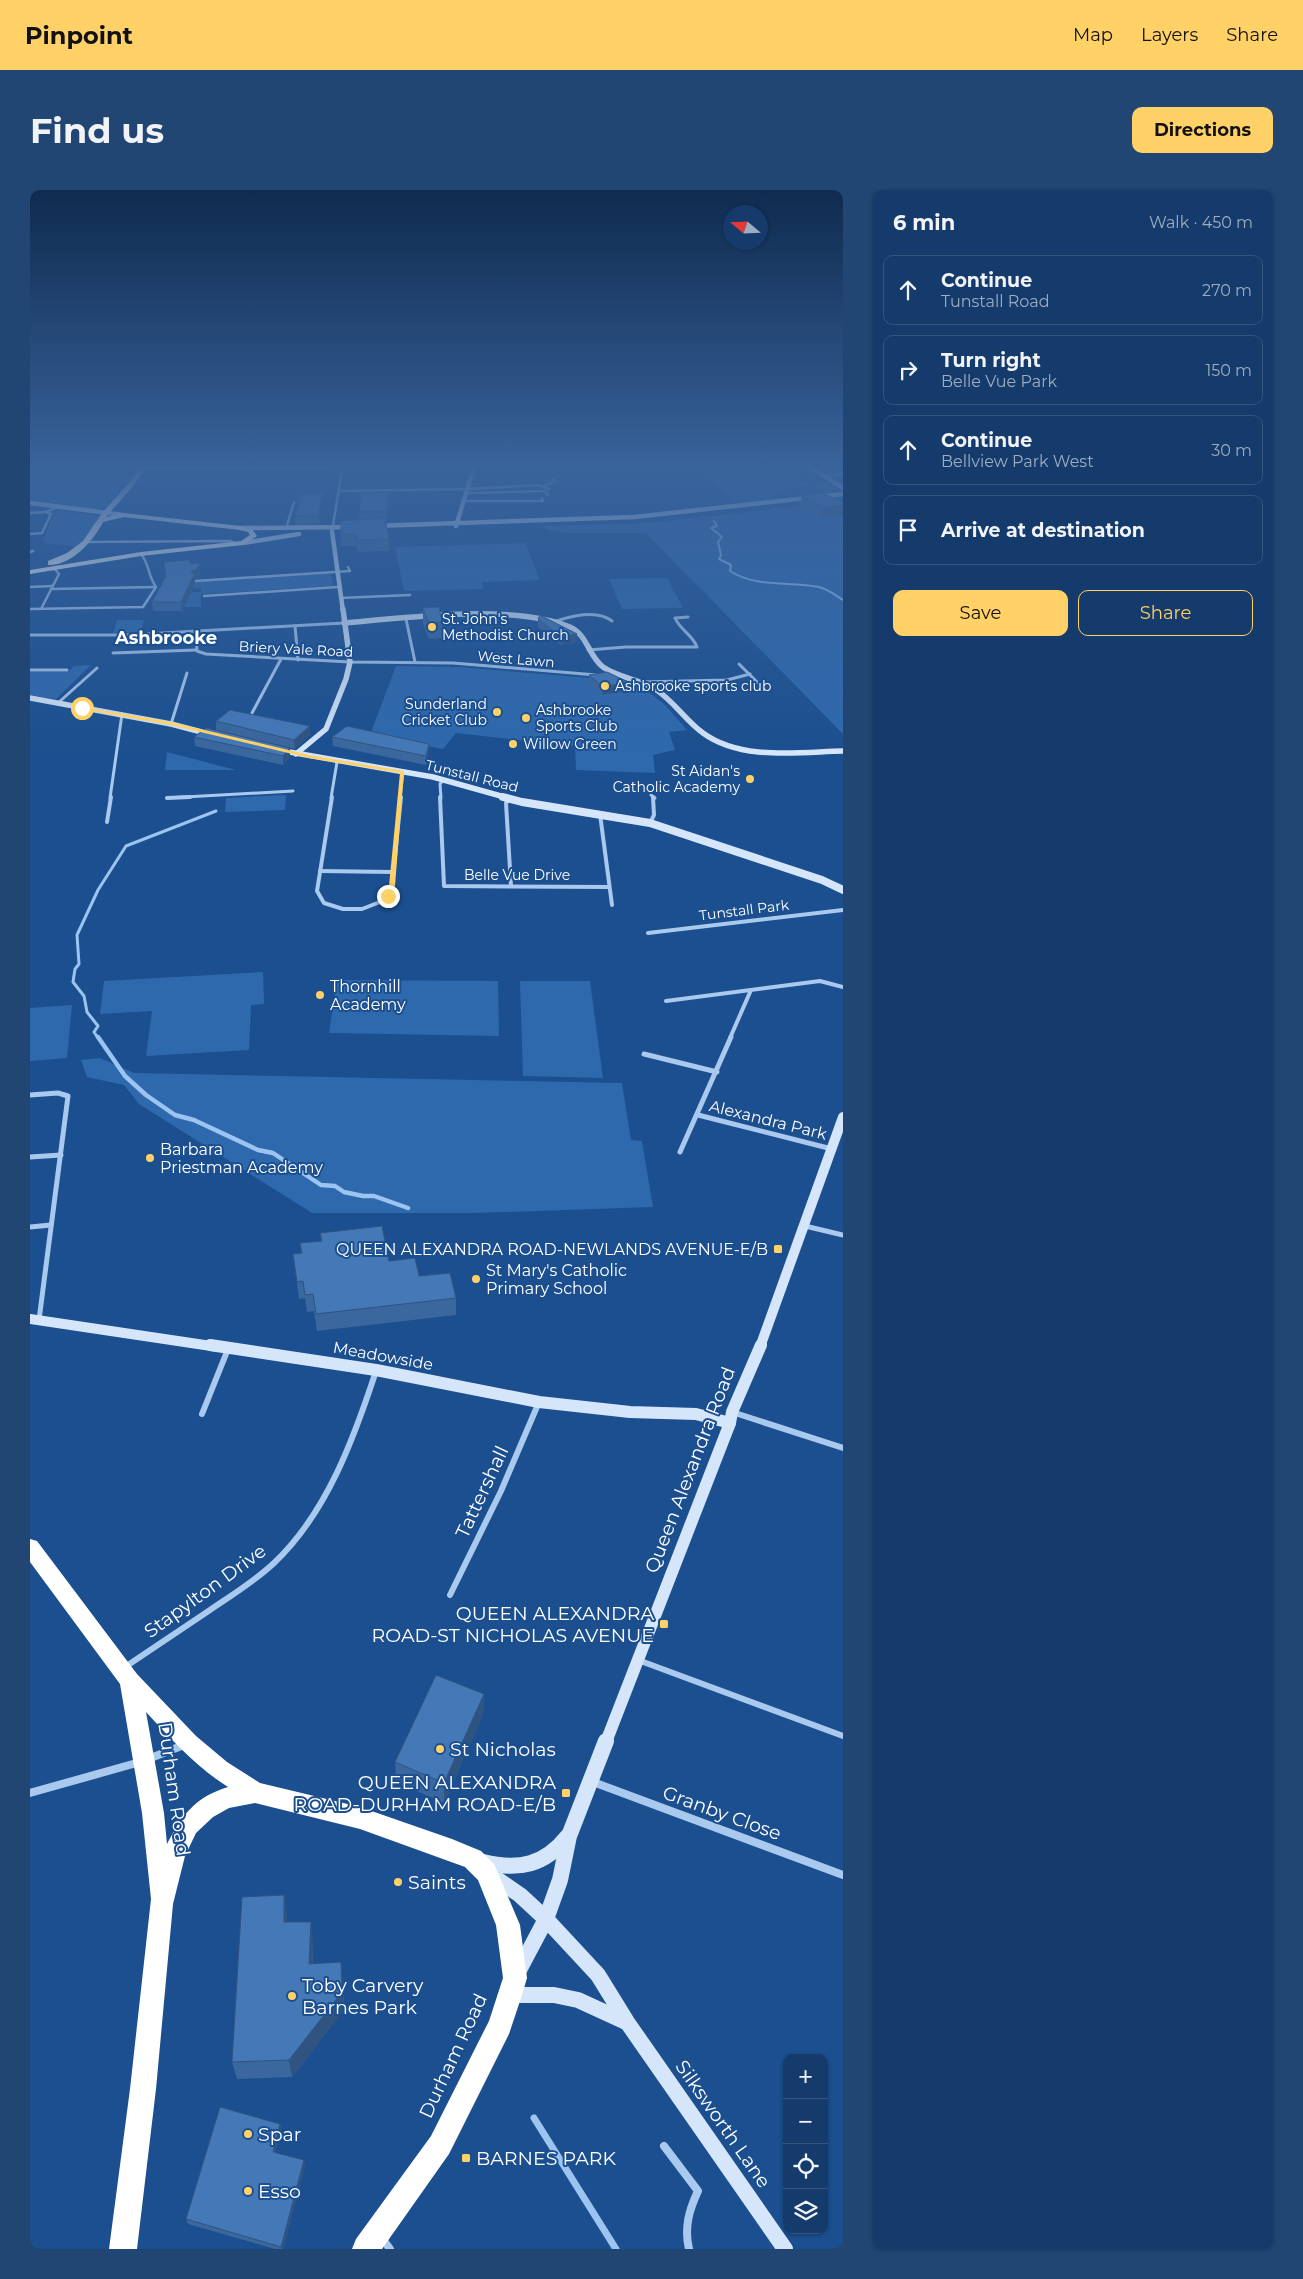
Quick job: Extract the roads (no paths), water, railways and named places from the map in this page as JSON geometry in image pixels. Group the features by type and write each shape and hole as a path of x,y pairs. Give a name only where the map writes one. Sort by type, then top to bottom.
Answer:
{"highway":[{"path":"30,570 59,560"},
{"path":"69,560 86,563"},
{"path":"30,570 104,560"},
{"name":"Durham Road","path":"30,1547 126,1675 190,1743 219,1769 255,1792 360,1818 480,1866 508,1925 513,1986 500,2024 470,2087 443,2138 378,2244"},
{"name":"Durham Road","path":"126,1675 146,1760 161,1904"},
{"name":"Durham Road","path":"123,2249 143,2090 161,1904 174,1853 188,1825 205,1809 226,1798 255,1792"}],"street":[{"path":"145,560 148,576 156,587"},
{"path":"296,754 326,729 346,679 350,662 334,560"},
{"path":"195,581 350,571 348,567"},
{"path":"41,609 59,574 54,568"},
{"path":"30,587 156,587"},
{"path":"30,609 143,607 156,587"},
{"path":"204,596 338,587"},
{"path":"340,598 410,595"},
{"path":"30,635 127,635 406,619 497,615 530,617 575,630 600,665 612,674 641,682 659,692 707,736 727,745 761,751 843,751"},
{"path":"553,623 570,617 590,615 607,616 612,621"},
{"path":"588,650 626,647 697,647 692,636 676,624 674,618 688,617"},
{"path":"406,619 415,662"},
{"path":"295,626 298,660"},
{"path":"196,632 196,650"},
{"name":"Briery Vale Road","path":"113,653 196,650 206,654 298,660 415,662"},
{"path":"252,713 281,658"},
{"name":"West Lawn","path":"415,662 602,676"},
{"path":"739,664 761,686"},
{"path":"58,703 97,668"},
{"path":"30,670 67,670"},
{"path":"171,724 187,673"},
{"path":"641,682 727,680 750,674"},
{"path":"30,698 122,714 223,737"},
{"path":"106,822 122,714"},
{"name":"Tunstall Road","path":"268,748 443,780 510,798 650,823 822,880 843,890"},
{"path":"337,762 318,891 324,903 349,911 367,908 388,896 392,886 402,772"},
{"name":"Belle Vue Drive","path":"443,780 440,784 444,886 609,887"},
{"path":"167,798 293,792"},
{"path":"650,823 654,815 655,798 651,795"},
{"path":"510,798 506,803 510,886"},
{"path":"600,814 612,904"},
{"path":"320,871 392,872"},
{"name":"Tunstall Park","path":"648,933 843,910"},
{"path":"666,1001 820,982 843,987"},
{"name":"Alexandra Park","path":"680,1152 698,1116 751,990"},
{"name":"Alexandra Park","path":"644,1054 717,1072"},
{"path":"30,1095 58,1093 68,1096 52,1225 34,1319"},
{"name":"Alexandra Park","path":"698,1116 833,1149"},
{"name":"Queen Alexandra Road","path":"513,1986 546,1919 560,1880 569,1836 731,1417 757,1356 843,1117"},
{"path":"30,1157 61,1155"},
{"path":"30,1227 52,1225"},
{"path":"805,1226 843,1235"},
{"name":"Meadowside","path":"34,1319 376,1370 539,1402 630,1412 731,1417"},
{"path":"202,1414 228,1349"},
{"name":"Stapylton Drive","path":"126,1675 247,1585 282,1556 328,1488 346,1455 360,1421 376,1370"},
{"name":"Tattershall","path":"450,1594 500,1491 539,1402"},
{"path":"731,1417 843,1448"},
{"path":"638,1660 843,1736"},
{"path":"30,1793 146,1760 190,1743"},
{"name":"Granby Close","path":"590,1782 843,1875"},
{"name":"Queen Alexandra Road","path":"480,1866 539,1860 552,1854 569,1836"},
{"name":"Silksworth Lane","path":"480,1866 520,1895 546,1919 598,1974 627,2022 785,2249"},
{"path":"513,1986 578,2000 627,2022"},
{"path":"664,2146 698,2191 688,2212 686,2239 689,2249"}],"waterway":[{"path":"721,560 731,565 730,571 751,580 819,587 843,600"},
{"path":"98,1038 94,1032 98,1026 87,1012 84,996 73,982 75,969 79,964 77,935 98,890 126,846 216,811"},
{"path":"98,1037 125,1076 146,1095 175,1115 194,1120 258,1150 273,1153 321,1185 335,1186 344,1192 363,1196 374,1196 408,1208"},
{"path":"534,2118 616,2249"}],"place":[{"name":"St. John's Methodist Church","path":"432,627"},
{"name":"Ashbrooke sports club","path":"605,686"},
{"name":"Sunderland Cricket Club","path":"497,712"},
{"name":"Ashbrooke Sports Club","path":"526,718"},
{"name":"Willow Green","path":"513,744"},
{"name":"St Aidan's Catholic Academy","path":"750,779"},
{"name":"Thornhill Academy","path":"320,995"},
{"name":"Barbara Priestman Academy","path":"150,1158"},
{"name":"QUEEN ALEXANDRA ROAD-NEWLANDS AVENUE-E/B","path":"778,1249"},
{"name":"St Mary's Catholic Primary School","path":"476,1279"},
{"name":"QUEEN ALEXANDRA ROAD-ST NICHOLAS AVENUE","path":"664,1624"},
{"name":"St Nicholas","path":"440,1749"},
{"name":"QUEEN ALEXANDRA ROAD-DURHAM ROAD-E/B","path":"566,1793"},
{"name":"Saints","path":"398,1882"},
{"name":"Toby Carvery Barnes Park","path":"292,1996"},
{"name":"Spar","path":"248,2134"},
{"name":"BARNES PARK","path":"466,2158"},
{"name":"Esso","path":"248,2191"}],"district":[{"name":"Ashbrooke","path":"166,638"}]}
